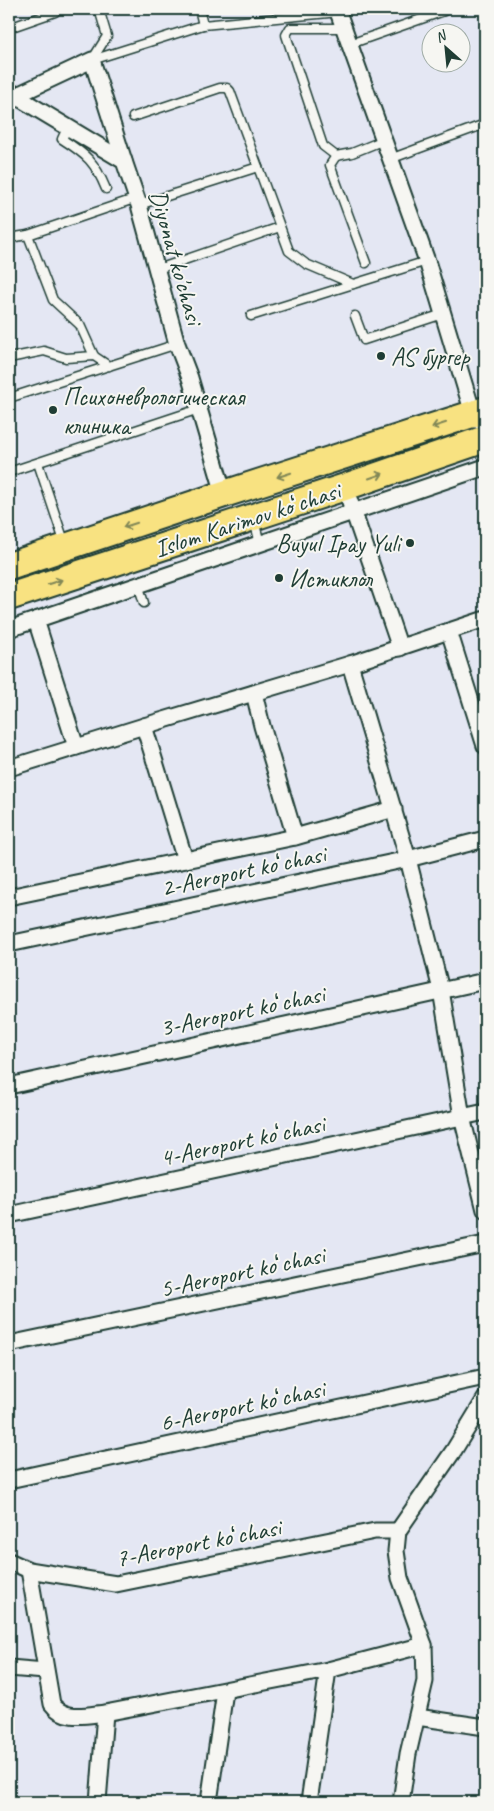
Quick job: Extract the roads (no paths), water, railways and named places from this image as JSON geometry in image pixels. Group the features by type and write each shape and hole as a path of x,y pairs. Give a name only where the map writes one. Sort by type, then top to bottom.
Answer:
{"highway":[{"name":"Islom Karimov koʻchasi","path":"9,566 479,412"},
{"name":"Islom Karimov koʻchasi","path":"9,597 345,487 483,439"}],"street":[{"path":"338,11 479,412 483,439"},
{"path":"12,94 92,60"},
{"name":"Diyonat ko'chasi","path":"92,60 138,201 178,344 190,378 224,494"},
{"path":"12,94 124,161"},
{"path":"9,628 485,468"},
{"path":"345,487 400,648"},
{"path":"9,768 350,664 485,619"},
{"path":"36,620 76,747"},
{"path":"449,631 485,746"},
{"path":"350,664 408,859 441,990 462,1117 485,1210"},
{"path":"254,693 295,838"},
{"path":"144,726 185,860"},
{"path":"9,897 295,838 394,809"},
{"name":"2-Aeroport koʻchasi","path":"9,944 408,859 485,839"},
{"name":"3-Aeroport koʻchasi","path":"9,1086 485,980"},
{"name":"4-Aeroport koʻchasi","path":"9,1215 485,1112"},
{"name":"5-Aeroport koʻchasi","path":"9,1344 485,1244"},
{"name":"6-Aeroport koʻchasi","path":"9,1480 485,1377"},
{"path":"401,1802 408,1754 425,1681 424,1645 400,1578 396,1551 398,1531 454,1450 485,1399"},
{"name":"7-Aeroport koʻchasi","path":"9,1558 29,1570 116,1584 375,1531 398,1531"},
{"path":"29,1570 52,1704 57,1711 71,1716 105,1713 225,1691 328,1670 424,1645"},
{"path":"9,1668 45,1671"},
{"path":"308,1802 328,1670"},
{"path":"209,1802 225,1691"},
{"path":"98,1802 105,1713"},
{"path":"417,1717 485,1727"}],"lane":[{"path":"9,28 55,12 54,9"},
{"path":"92,60 106,36 99,9"},
{"path":"199,9 203,25"},
{"path":"92,60 203,25 338,11"},
{"path":"350,44 444,11"},
{"path":"336,156 322,146 286,35 290,28 344,28"},
{"path":"133,117 220,88 227,88 230,91 289,251 306,264 352,284"},
{"path":"390,159 485,124"},
{"path":"68,126 62,139 88,156 99,171 106,189"},
{"path":"366,263 330,165 336,156 352,153 384,140"},
{"path":"9,238 258,167"},
{"path":"158,270 280,228"},
{"path":"28,234 53,300 80,325 94,356 109,366"},
{"path":"251,316 427,261"},
{"path":"355,316 364,340 444,314"},
{"path":"9,398 178,344"},
{"path":"9,358 44,351 66,358 94,356"},
{"path":"9,472 199,409"},
{"path":"38,463 66,546"},
{"path":"253,516 260,543"},
{"path":"138,584 144,603"}],"place":[{"name":"AS бургер","path":"381,356"},
{"name":"Психоневрологическая клиника","path":"53,410"},
{"name":"Buyul Ipay Yuli","path":"410,543"},
{"name":"Истиклол","path":"279,578"}]}
